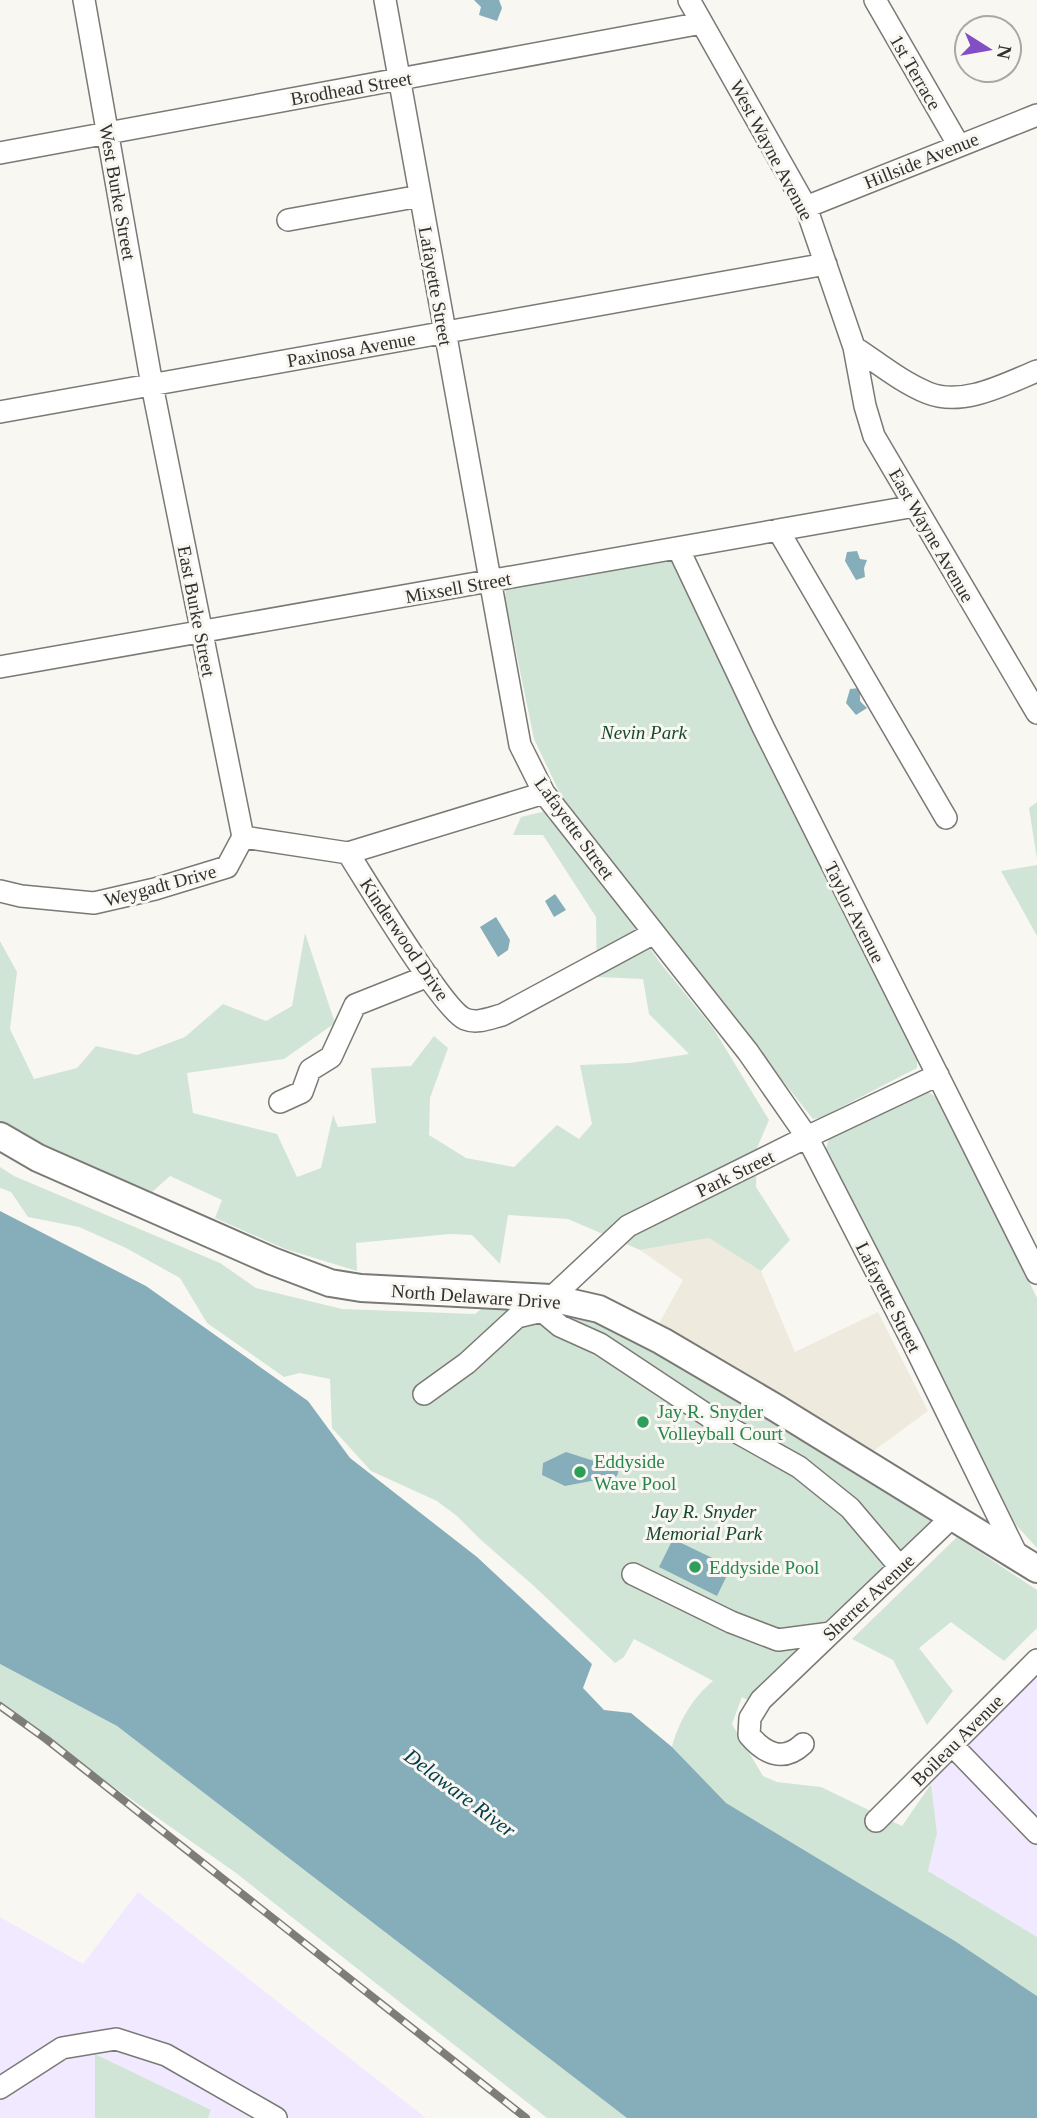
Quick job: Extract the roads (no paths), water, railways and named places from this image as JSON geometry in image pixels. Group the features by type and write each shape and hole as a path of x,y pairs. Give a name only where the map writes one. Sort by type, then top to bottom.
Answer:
{"main road":[{"name":"North Delaware Drive","path":"0,1136 38,1158 272,1261 330,1283 599,1309 662,1341 779,1410 1027,1563"}],"street":[{"name":"West Burke Street","path":"84,0 152,385"},
{"name":"Lafayette Street","path":"385,0 520,745 544,793 748,1052 807,1137 1027,1563"},
{"name":"West Wayne Avenue","path":"689,0 806,207 854,347"},
{"name":"1st Terrace","path":"875,0 958,144"},
{"name":"Brodhead Street","path":"0,153 702,23"},
{"name":"Hillside Avenue","path":"806,207 958,144 1037,115"},
{"path":"288,219 420,196"},
{"name":"Paxinosa Avenue","path":"0,412 826,264"},
{"path":"854,347 930,394 960,397 991,390 1037,371"},
{"name":"East Wayne Avenue","path":"854,347 864,406 874,436 1037,713"},
{"name":"East Burke Street","path":"152,385 243,837"},
{"name":"Mixsell Street","path":"0,667 915,506"},
{"path":"778,530 946,818"},
{"name":"Taylor Avenue","path":"678,548 764,729 1037,1273"},
{"path":"243,837 348,853 544,793"},
{"name":"Weygadt Drive","path":"0,891 21,896 94,902 142,892 227,867 243,837"},
{"name":"Kinderwood Drive","path":"348,853 428,976 453,1011 466,1019 479,1021 502,1015 654,933"},
{"path":"279,1102 302,1092 310,1070 331,1056 355,1005 428,976"},
{"name":"Park Street","path":"546,1305 628,1226 938,1075"},
{"path":"424,1394 467,1363 517,1317 546,1305 560,1326 600,1344 710,1417 799,1467 850,1508 900,1567"},
{"name":"Sherrer Avenue","path":"803,1744 798,1749 782,1755 760,1748 749,1735 750,1718 761,1700 951,1518"},
{"path":"633,1574 731,1622 778,1640 831,1633"},
{"name":"Boileau Avenue","path":"876,1821 1037,1660"},
{"path":"952,1745 1037,1833"},
{"path":"0,2088 62,2048 116,2039 166,2055 276,2118"}],"water":[{"path":"474,0 499,0 502,8 497,21 479,15 481,7"},
{"path":"857,551 860,559 867,560 865,577 856,580 845,561 847,552"},
{"path":"860,688 860,701 867,708 856,715 846,703 850,689"},
{"path":"555,894 566,910 554,917 545,901"},
{"path":"496,917 510,940 508,950 498,957 480,927"},
{"name":"Delaware River","path":"0,1211 146,1286 308,1401 350,1458 477,1557 592,1664 583,1688 604,1710 631,1713 672,1747 726,1803 955,1941 1037,1996 1037,2118 627,2118 117,1726 0,1664"},
{"name":"Eddyside Wave Pool","path":"566,1452 619,1469 617,1476 565,1486 542,1475 543,1463"},
{"name":"Eddyside Pool","path":"673,1539 731,1567 717,1596 659,1567"}],"railway":[{"path":"0,1706 46,1739 526,2118"}],"place":[{"name":"Jay R. Snyder Volleyball Court","path":"643,1422"},
{"name":"Eddyside Wave Pool","path":"580,1472"},
{"name":"Eddyside Pool","path":"695,1567"}],"park label":[{"name":"Nevin Park","path":"644,732"},
{"name":"Jay R. Snyder Memorial Park","path":"704,1522"}]}
